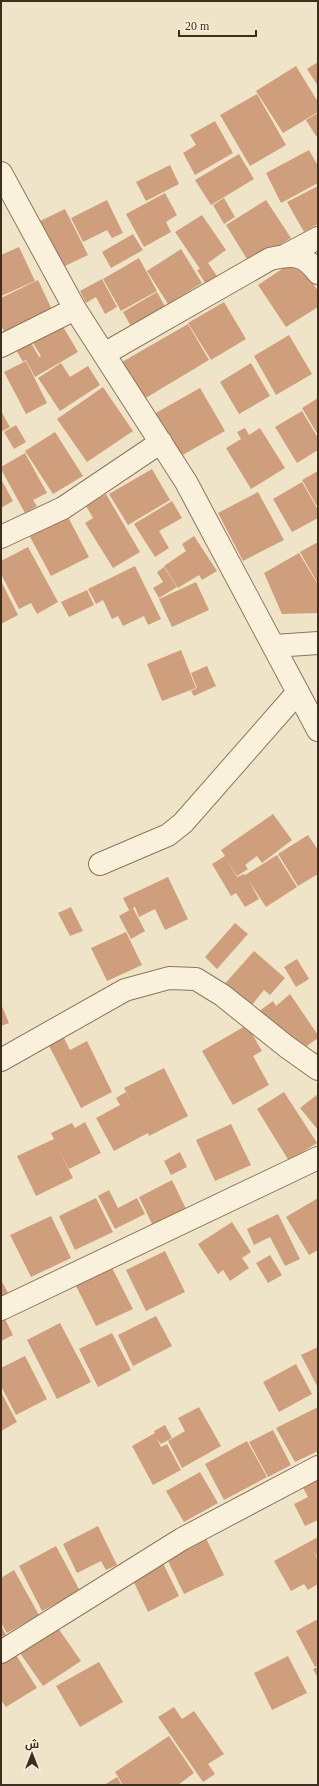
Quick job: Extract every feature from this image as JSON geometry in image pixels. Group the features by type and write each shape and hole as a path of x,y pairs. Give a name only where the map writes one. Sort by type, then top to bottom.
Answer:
{"street":[{"path":"1,173 74,309 186,482 318,730"},
{"path":"286,256 318,238"},
{"path":"104,354 270,259 286,256 304,258 318,273"},
{"path":"1,346 74,309"},
{"path":"1,537 62,508 161,442"},
{"path":"274,646 318,642"},
{"path":"100,864 168,835 183,823 298,692"},
{"path":"1,1060 125,990 169,978 196,979 222,995 287,1047 318,1069"},
{"path":"1,1309 318,1158"},
{"path":"1,1652 182,1539 318,1467"}],"building":[{"path":"318,62 318,86 307,69"},
{"path":"296,66 318,102 318,112 283,133 256,91"},
{"path":"257,94 286,145 250,166 220,115"},
{"path":"318,113 318,135 316,136 306,120"},
{"path":"215,121 233,153 195,175 183,153 196,145 190,135"},
{"path":"309,150 318,166 318,183 281,203 266,173"},
{"path":"239,154 254,179 211,205 195,180"},
{"path":"170,165 179,184 146,201 136,182"},
{"path":"318,186 318,224 304,232 287,202"},
{"path":"165,193 177,215 166,222 171,232 144,247 126,214"},
{"path":"224,198 235,217 224,224 213,205"},
{"path":"107,200 123,233 112,238 107,230 83,242 71,218"},
{"path":"266,200 291,238 250,264 226,225"},
{"path":"65,209 88,255 63,267 40,221"},
{"path":"202,215 226,250 208,263 217,276 205,283 197,270 200,269 175,232"},
{"path":"133,234 143,250 111,268 102,252"},
{"path":"19,247 35,281 1,296 1,255"},
{"path":"181,249 202,283 168,304 147,271"},
{"path":"139,258 157,291 121,311 103,279"},
{"path":"288,265 304,270 318,291 318,307 286,327 258,285"},
{"path":"102,279 117,307 105,314 96,297 86,303 80,291"},
{"path":"38,280 54,314 6,336 1,325 1,298"},
{"path":"157,292 167,310 133,330 123,312"},
{"path":"224,302 246,339 211,360 188,323"},
{"path":"61,323 78,352 35,377 26,360 23,362 15,348 29,339 39,357 41,356 31,340"},
{"path":"188,324 209,360 144,399 122,362"},
{"path":"289,335 312,374 276,395 254,356"},
{"path":"26,361 47,403 26,414 4,372"},
{"path":"61,363 70,377 88,366 100,385 60,411 38,378"},
{"path":"251,363 270,396 239,414 220,382"},
{"path":"103,387 133,431 87,462 57,419"},
{"path":"200,388 225,431 179,457 154,414"},
{"path":"318,398 318,435 302,408"},
{"path":"1,411 10,427 1,432"},
{"path":"302,411 318,438 318,450 297,463 275,427"},
{"path":"16,425 26,442 14,449 4,432"},
{"path":"245,428 249,435 260,428 285,468 251,489 226,448 241,439 237,432"},
{"path":"55,432 83,476 53,494 25,451"},
{"path":"25,453 47,493 33,500 37,506 25,513 1,467"},
{"path":"152,469 170,500 128,525 109,494"},
{"path":"318,471 318,508 302,480"},
{"path":"1,479 13,501 1,508"},
{"path":"302,482 318,510 318,518 292,532 273,499"},
{"path":"258,492 284,540 243,561 218,513"},
{"path":"106,494 140,552 113,568 85,523 93,518 86,506"},
{"path":"172,501 182,518 159,531 169,548 155,557 134,524"},
{"path":"67,515 89,557 51,576 29,535"},
{"path":"194,536 217,571 202,580 199,575 178,588 164,566 186,551 182,544"},
{"path":"318,542 318,584 300,552"},
{"path":"28,547 58,602 37,614 31,603 19,609 1,574 1,561"},
{"path":"299,553 318,585 318,613 282,614 264,573"},
{"path":"135,566 161,619 148,625 144,616 123,626 118,616 112,619 103,600 96,604 88,589"},
{"path":"164,567 177,587 159,598 153,588 163,582 157,572"},
{"path":"1,581 18,615 1,624"},
{"path":"196,582 209,610 172,627 159,599"},
{"path":"87,590 94,605 69,617 61,602"},
{"path":"181,650 196,688 162,701 147,664"},
{"path":"207,666 216,686 194,696 191,691 197,688 191,673"},
{"path":"273,814 292,840 262,863 257,856 245,865 248,869 237,876 226,859 237,877 244,874 245,875 277,855 297,887 266,907 249,881 259,899 245,907 236,893 231,896 212,864 225,856 221,850"},
{"path":"308,835 318,850 318,874 298,886 278,854"},
{"path":"168,877 188,919 165,930 155,909 139,917 135,907 129,910 123,898"},
{"path":"71,907 83,931 70,936 58,913"},
{"path":"133,908 145,931 131,939 119,916"},
{"path":"235,923 248,934 217,969 205,957"},
{"path":"126,932 142,965 107,981 91,948"},
{"path":"254,951 285,978 270,995 264,990 247,1011 221,988"},
{"path":"297,959 309,979 296,987 284,967"},
{"path":"290,994 318,1035 318,1038 304,1048 258,1012 273,1001 276,1006"},
{"path":"1,1004 9,1023 1,1026"},
{"path":"247,1025 262,1051 253,1056 269,1085 233,1105 202,1051"},
{"path":"61,1032 70,1050 87,1041 112,1092 81,1108 46,1040"},
{"path":"164,1068 188,1116 149,1136 148,1133 114,1151 96,1118 120,1105 116,1098 126,1092 138,1113 124,1088"},
{"path":"284,1092 317,1143 289,1161 257,1109"},
{"path":"318,1094 318,1130 300,1108"},
{"path":"85,1122 101,1153 69,1169 59,1150 73,1178 36,1196 17,1156 54,1139 51,1133 72,1123 75,1128"},
{"path":"231,1124 251,1165 215,1181 196,1140"},
{"path":"180,1152 187,1167 171,1175 164,1161"},
{"path":"172,1180 187,1211 154,1228 139,1197"},
{"path":"109,1190 118,1208 137,1198 145,1214 115,1229 98,1196"},
{"path":"96,1198 113,1232 75,1250 59,1216"},
{"path":"318,1198 318,1250 309,1255 286,1217"},
{"path":"278,1214 300,1259 285,1266 270,1237 254,1245 247,1229"},
{"path":"51,1216 71,1258 31,1277 10,1235"},
{"path":"232,1222 251,1252 242,1258 249,1268 230,1281 223,1270 218,1274 198,1244"},
{"path":"165,1251 185,1292 146,1311 126,1270"},
{"path":"270,1255 282,1275 268,1283 256,1263"},
{"path":"110,1264 133,1309 96,1326 74,1282"},
{"path":"1,1280 13,1302 1,1308"},
{"path":"156,1316 172,1346 133,1366 118,1335"},
{"path":"4,1317 13,1335 1,1341 1,1319"},
{"path":"60,1323 91,1382 57,1399 27,1340"},
{"path":"112,1333 131,1370 98,1387 79,1349"},
{"path":"318,1347 318,1388 301,1355"},
{"path":"25,1356 47,1399 16,1415 1,1386 1,1368"},
{"path":"296,1364 312,1394 279,1412 263,1382"},
{"path":"1,1392 17,1422 1,1431"},
{"path":"199,1407 221,1446 182,1468 168,1441 185,1431 178,1418"},
{"path":"318,1407 318,1451 295,1462 276,1428"},
{"path":"165,1425 172,1438 161,1444 157,1439 161,1447 167,1444 181,1470 153,1485 132,1446 155,1433 154,1431"},
{"path":"273,1430 291,1465 268,1477 249,1442"},
{"path":"247,1441 267,1477 224,1500 205,1464"},
{"path":"200,1472 218,1503 184,1522 166,1491"},
{"path":"318,1475 318,1520 305,1526 294,1504 308,1497 301,1484"},
{"path":"98,1526 117,1565 106,1570 101,1561 77,1573 63,1544"},
{"path":"205,1536 224,1575 184,1594 165,1555"},
{"path":"318,1537 318,1558 313,1550 318,1560 318,1584 308,1590 304,1584 291,1591 274,1561"},
{"path":"56,1546 80,1591 42,1611 19,1566"},
{"path":"161,1559 179,1596 148,1612 130,1574"},
{"path":"14,1570 39,1615 7,1633 1,1623 1,1578"},
{"path":"318,1619 318,1665 315,1667 296,1631"},
{"path":"1,1625 6,1635 1,1637"},
{"path":"58,1628 81,1661 43,1686 20,1653"},
{"path":"16,1655 37,1688 6,1707 1,1700 1,1664"},
{"path":"288,1656 307,1693 272,1710 254,1673"},
{"path":"99,1662 123,1702 80,1727 56,1686"},
{"path":"318,1667 318,1678 313,1669"},
{"path":"174,1707 182,1719 194,1711 224,1754 208,1764 215,1774 203,1782 158,1717"},
{"path":"169,1736 194,1773 178,1785 123,1785 115,1772"},
{"path":"117,1777 122,1785 104,1785"}]}
